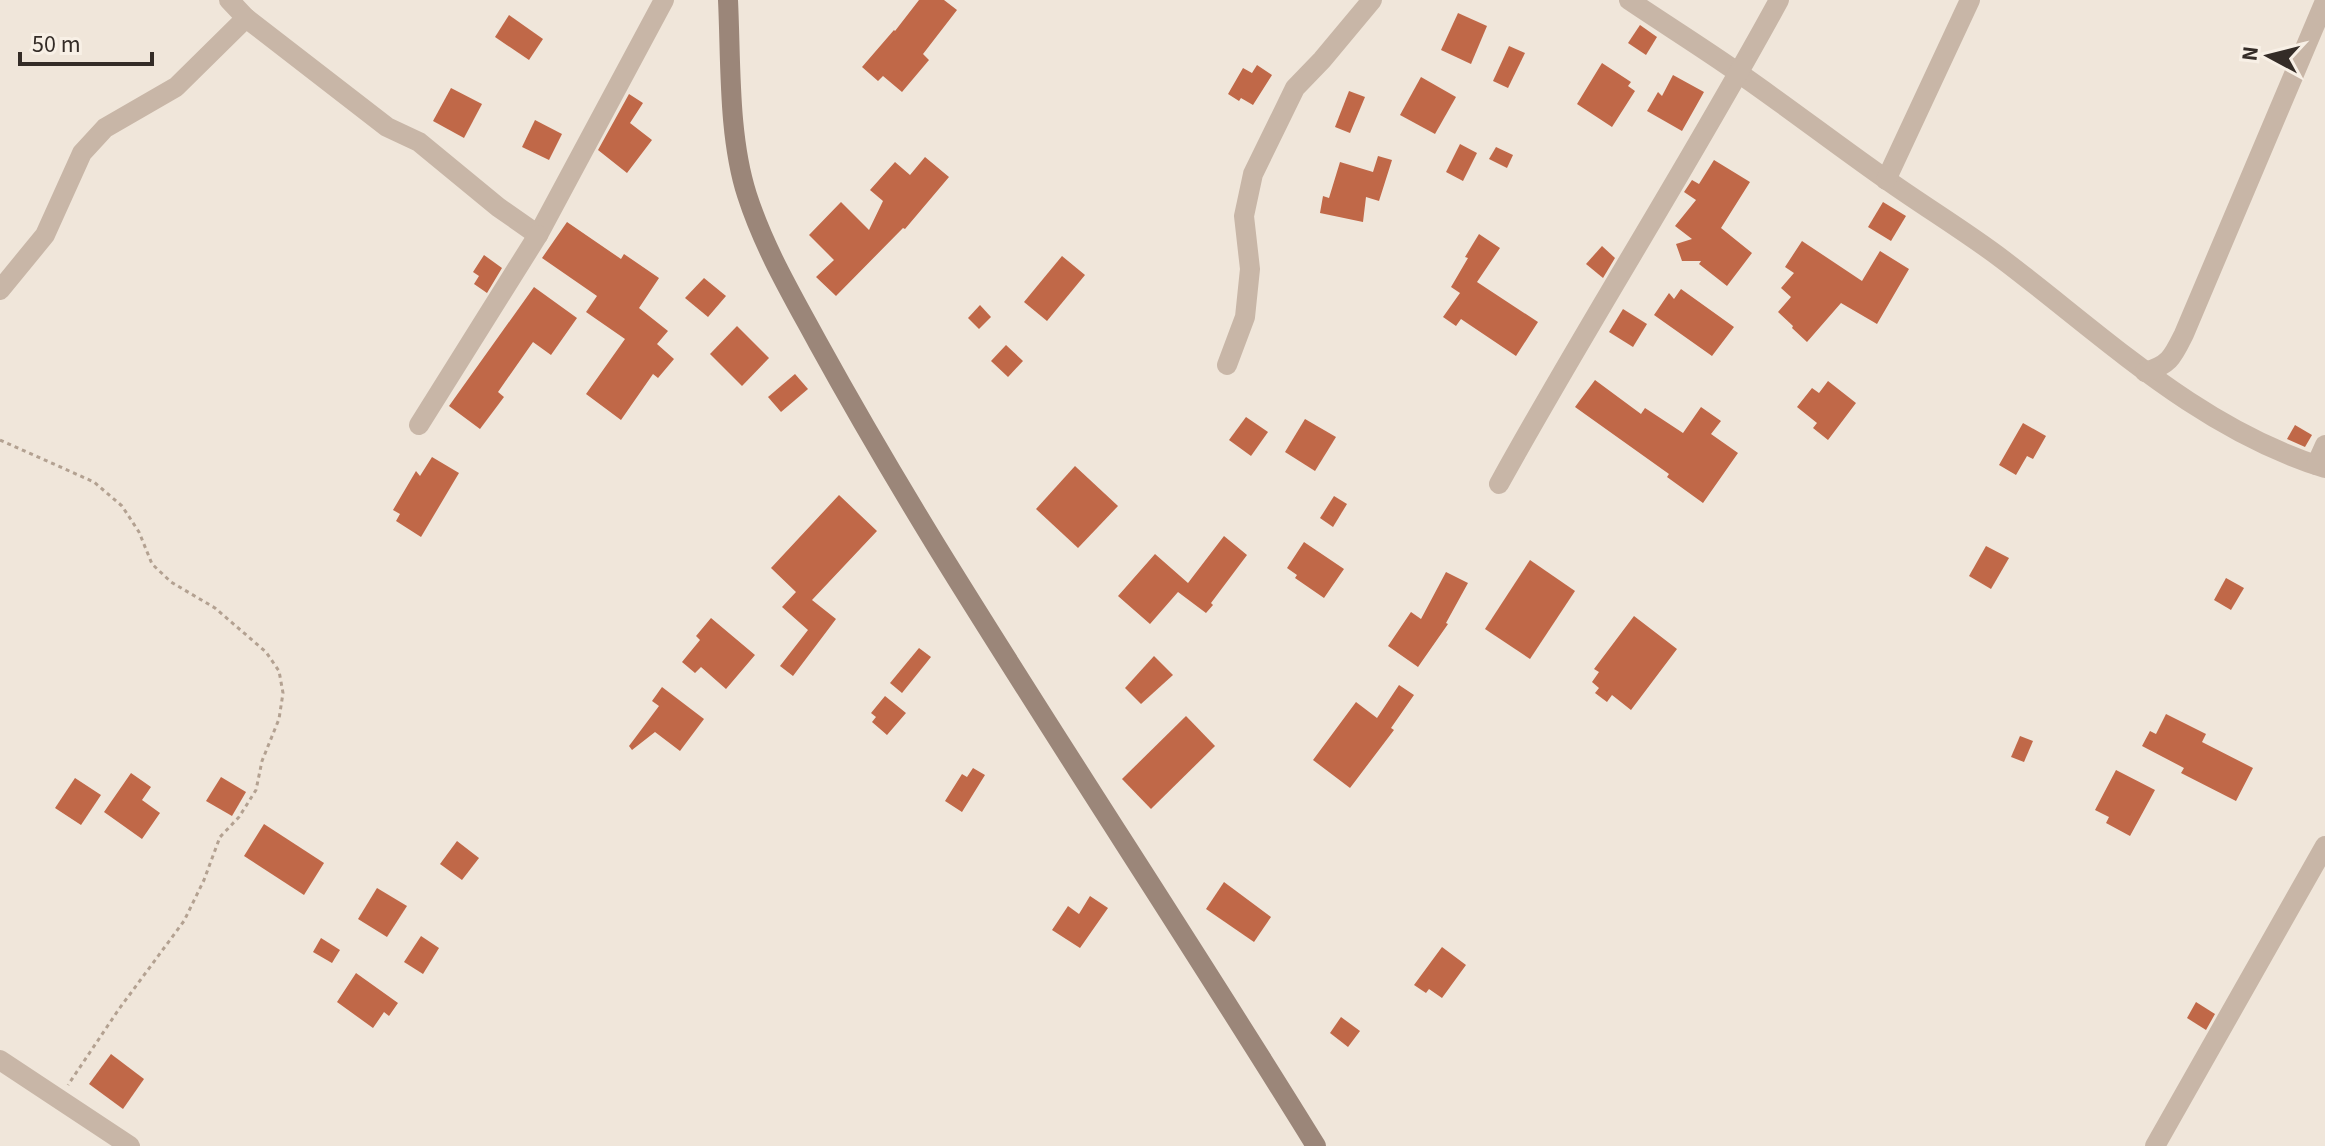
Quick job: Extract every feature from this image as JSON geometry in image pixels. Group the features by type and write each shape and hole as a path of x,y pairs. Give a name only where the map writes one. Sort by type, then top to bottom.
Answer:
{"street":[{"path":"229,0 246,18 387,127 419,142 498,207 538,235"},
{"path":"419,425 538,235 664,0"},
{"path":"728,0 738,151 746,192 780,275 880,454 995,641 1316,1146"},
{"path":"1227,365 1245,317 1250,269 1244,216 1253,174 1295,88 1372,0"},
{"path":"1629,0 2000,258 2178,396 2234,430 2275,450 2320,466 2325,445"},
{"path":"1499,484 1540,409 1739,74 1779,0"},
{"path":"1886,180 1970,0"},
{"path":"2145,372 2166,363 2184,334 2325,1"},
{"path":"4,279 45,235 89,144 105,128 176,87 246,18"},
{"path":"2155,1146 2325,846"},
{"path":"0,1060 130,1146"}],"path":[{"path":"0,440 94,482 122,506 139,532 152,564 171,582 215,608 266,652 279,671 283,693 279,719 262,761 256,790 239,817 220,837 184,921 59,1097"}],"building":[{"path":"919,0 944,0 957,10 923,54 929,60 902,92 883,76 878,81 862,67"},
{"path":"1458,13 1487,26 1471,64 1441,50"},
{"path":"509,15 543,39 529,60 495,37"},
{"path":"1640,25 1657,37 1646,55 1628,43"},
{"path":"1509,46 1525,53 1508,88 1493,81"},
{"path":"1602,63 1631,82 1628,86 1635,91 1612,127 1577,104"},
{"path":"1257,65 1272,75 1253,105 1228,94 1243,68 1252,73"},
{"path":"1673,75 1704,92 1682,131 1647,111 1658,92 1662,96"},
{"path":"1421,77 1456,97 1435,134 1400,115"},
{"path":"451,88 482,104 464,138 433,121"},
{"path":"1349,91 1365,97 1350,133 1335,127"},
{"path":"629,94 643,103 630,123 652,140 627,173 598,150"},
{"path":"535,120 562,134 549,160 522,147"},
{"path":"1460,144 1477,153 1463,181 1446,172"},
{"path":"1496,147 1513,155 1507,168 1489,159"},
{"path":"1378,156 1392,160 1379,201 1366,197 1363,222 1320,213 1323,196 1329,198 1340,162 1373,172"},
{"path":"925,157 949,177 905,229 836,296 816,277 834,260 809,235 841,202 869,230 883,201 870,190 895,162 910,175"},
{"path":"1714,160 1750,182 1721,228 1752,253 1727,286 1699,264 1701,261 1682,261 1676,244 1692,239 1675,226 1696,200 1684,192 1692,180 1699,184"},
{"path":"1883,202 1906,216 1891,241 1868,227"},
{"path":"567,222 621,259 624,254 659,278 639,308 668,331 657,344 674,359 658,378 653,374 621,420 586,394 625,339 586,312 597,296 542,258"},
{"path":"1479,234 1500,248 1477,282 1538,322 1516,356 1461,319 1456,326 1443,317 1460,293 1451,287"},
{"path":"1802,241 1862,281 1880,251 1909,269 1877,324 1841,303 1807,342 1792,328 1778,312 1791,297 1781,288 1794,273 1785,267"},
{"path":"1602,246 1615,258 1603,278 1586,264"},
{"path":"484,255 502,268 487,293 474,284 479,276 473,272"},
{"path":"1062,256 1085,275 1047,321 1024,302"},
{"path":"704,278 726,296 708,317 685,298"},
{"path":"534,287 577,318 551,355 533,342 498,392 504,397 480,429 449,406"},
{"path":"1681,289 1734,327 1712,356 1654,315 1669,293 1674,299"},
{"path":"980,305 991,317 979,329 968,318"},
{"path":"1623,309 1647,324 1633,347 1609,332"},
{"path":"737,326 769,358 742,386 710,354"},
{"path":"1006,345 1023,361 1008,377 991,361"},
{"path":"795,374 808,389 781,412 768,397"},
{"path":"1595,380 1641,414 1645,408 1683,433 1701,407 1721,421 1711,434 1738,453 1703,503 1667,477 1669,474 1575,407"},
{"path":"1828,381 1856,403 1828,440 1813,428 1817,423 1797,407 1812,388 1819,393"},
{"path":"1246,417 1268,432 1251,456 1229,440"},
{"path":"1305,419 1336,437 1315,471 1285,452"},
{"path":"2023,423 2046,436 2033,459 2027,456 2016,475 1999,465"},
{"path":"2295,425 2312,435 2305,447 2287,439"},
{"path":"432,457 459,473 421,537 396,521 400,514 393,510 416,471 420,476"},
{"path":"1075,466 1118,506 1078,548 1036,509"},
{"path":"839,495 877,531 812,600 836,619 793,676 780,666 808,630 782,607 796,592 771,568"},
{"path":"1334,496 1347,504 1333,527 1320,518"},
{"path":"1224,536 1247,555 1206,613 1178,592 1150,624 1118,596 1155,554 1188,583"},
{"path":"1304,542 1344,569 1324,598 1295,578 1297,575 1287,568"},
{"path":"1986,546 2009,558 1991,589 1969,576"},
{"path":"1530,560 1575,591 1530,659 1485,629"},
{"path":"1446,572 1468,583 1448,624 1418,667 1388,646 1411,612 1421,619"},
{"path":"2226,578 2244,588 2231,610 2214,600"},
{"path":"1634,616 1677,649 1631,710 1612,695 1607,702 1595,693 1599,688 1592,682 1599,672 1594,669"},
{"path":"711,618 755,655 726,689 701,667 695,673 682,662 700,640 696,636"},
{"path":"919,648 931,657 902,693 890,683"},
{"path":"1154,656 1173,675 1141,704 1125,688"},
{"path":"1399,685 1414,695 1391,728 1394,730 1350,788 1313,760 1356,702 1377,718"},
{"path":"662,687 704,719 680,751 655,732 632,750 629,746 659,706 652,701"},
{"path":"885,696 906,713 887,735 872,722 876,717 871,713"},
{"path":"2166,714 2206,734 2202,742 2253,768 2236,801 2181,773 2184,768 2142,746 2150,731 2156,734"},
{"path":"1186,716 1215,746 1151,809 1122,779"},
{"path":"2020,736 2033,741 2024,762 2011,757"},
{"path":"973,768 985,775 962,812 945,801 962,774 967,777"},
{"path":"2116,770 2155,790 2130,836 2106,823 2109,817 2095,810"},
{"path":"131,773 151,787 142,800 160,813 142,839 104,812"},
{"path":"221,777 246,792 232,816 206,801"},
{"path":"75,778 101,795 81,825 55,808"},
{"path":"264,824 324,863 304,895 244,856"},
{"path":"457,841 479,858 462,880 440,864"},
{"path":"1224,882 1271,917 1254,942 1206,909"},
{"path":"377,888 407,906 387,937 358,919"},
{"path":"1090,896 1108,908 1080,948 1052,930 1068,906 1079,914"},
{"path":"421,936 439,948 423,974 404,962"},
{"path":"321,938 340,950 332,963 313,952"},
{"path":"1442,947 1466,965 1442,998 1429,989 1426,993 1414,985"},
{"path":"356,973 398,1003 389,1016 384,1012 373,1028 337,1002"},
{"path":"2196,1002 2215,1014 2206,1030 2187,1018"},
{"path":"1341,1017 1360,1031 1348,1047 1330,1033"},
{"path":"111,1054 144,1079 123,1109 89,1084"}]}
